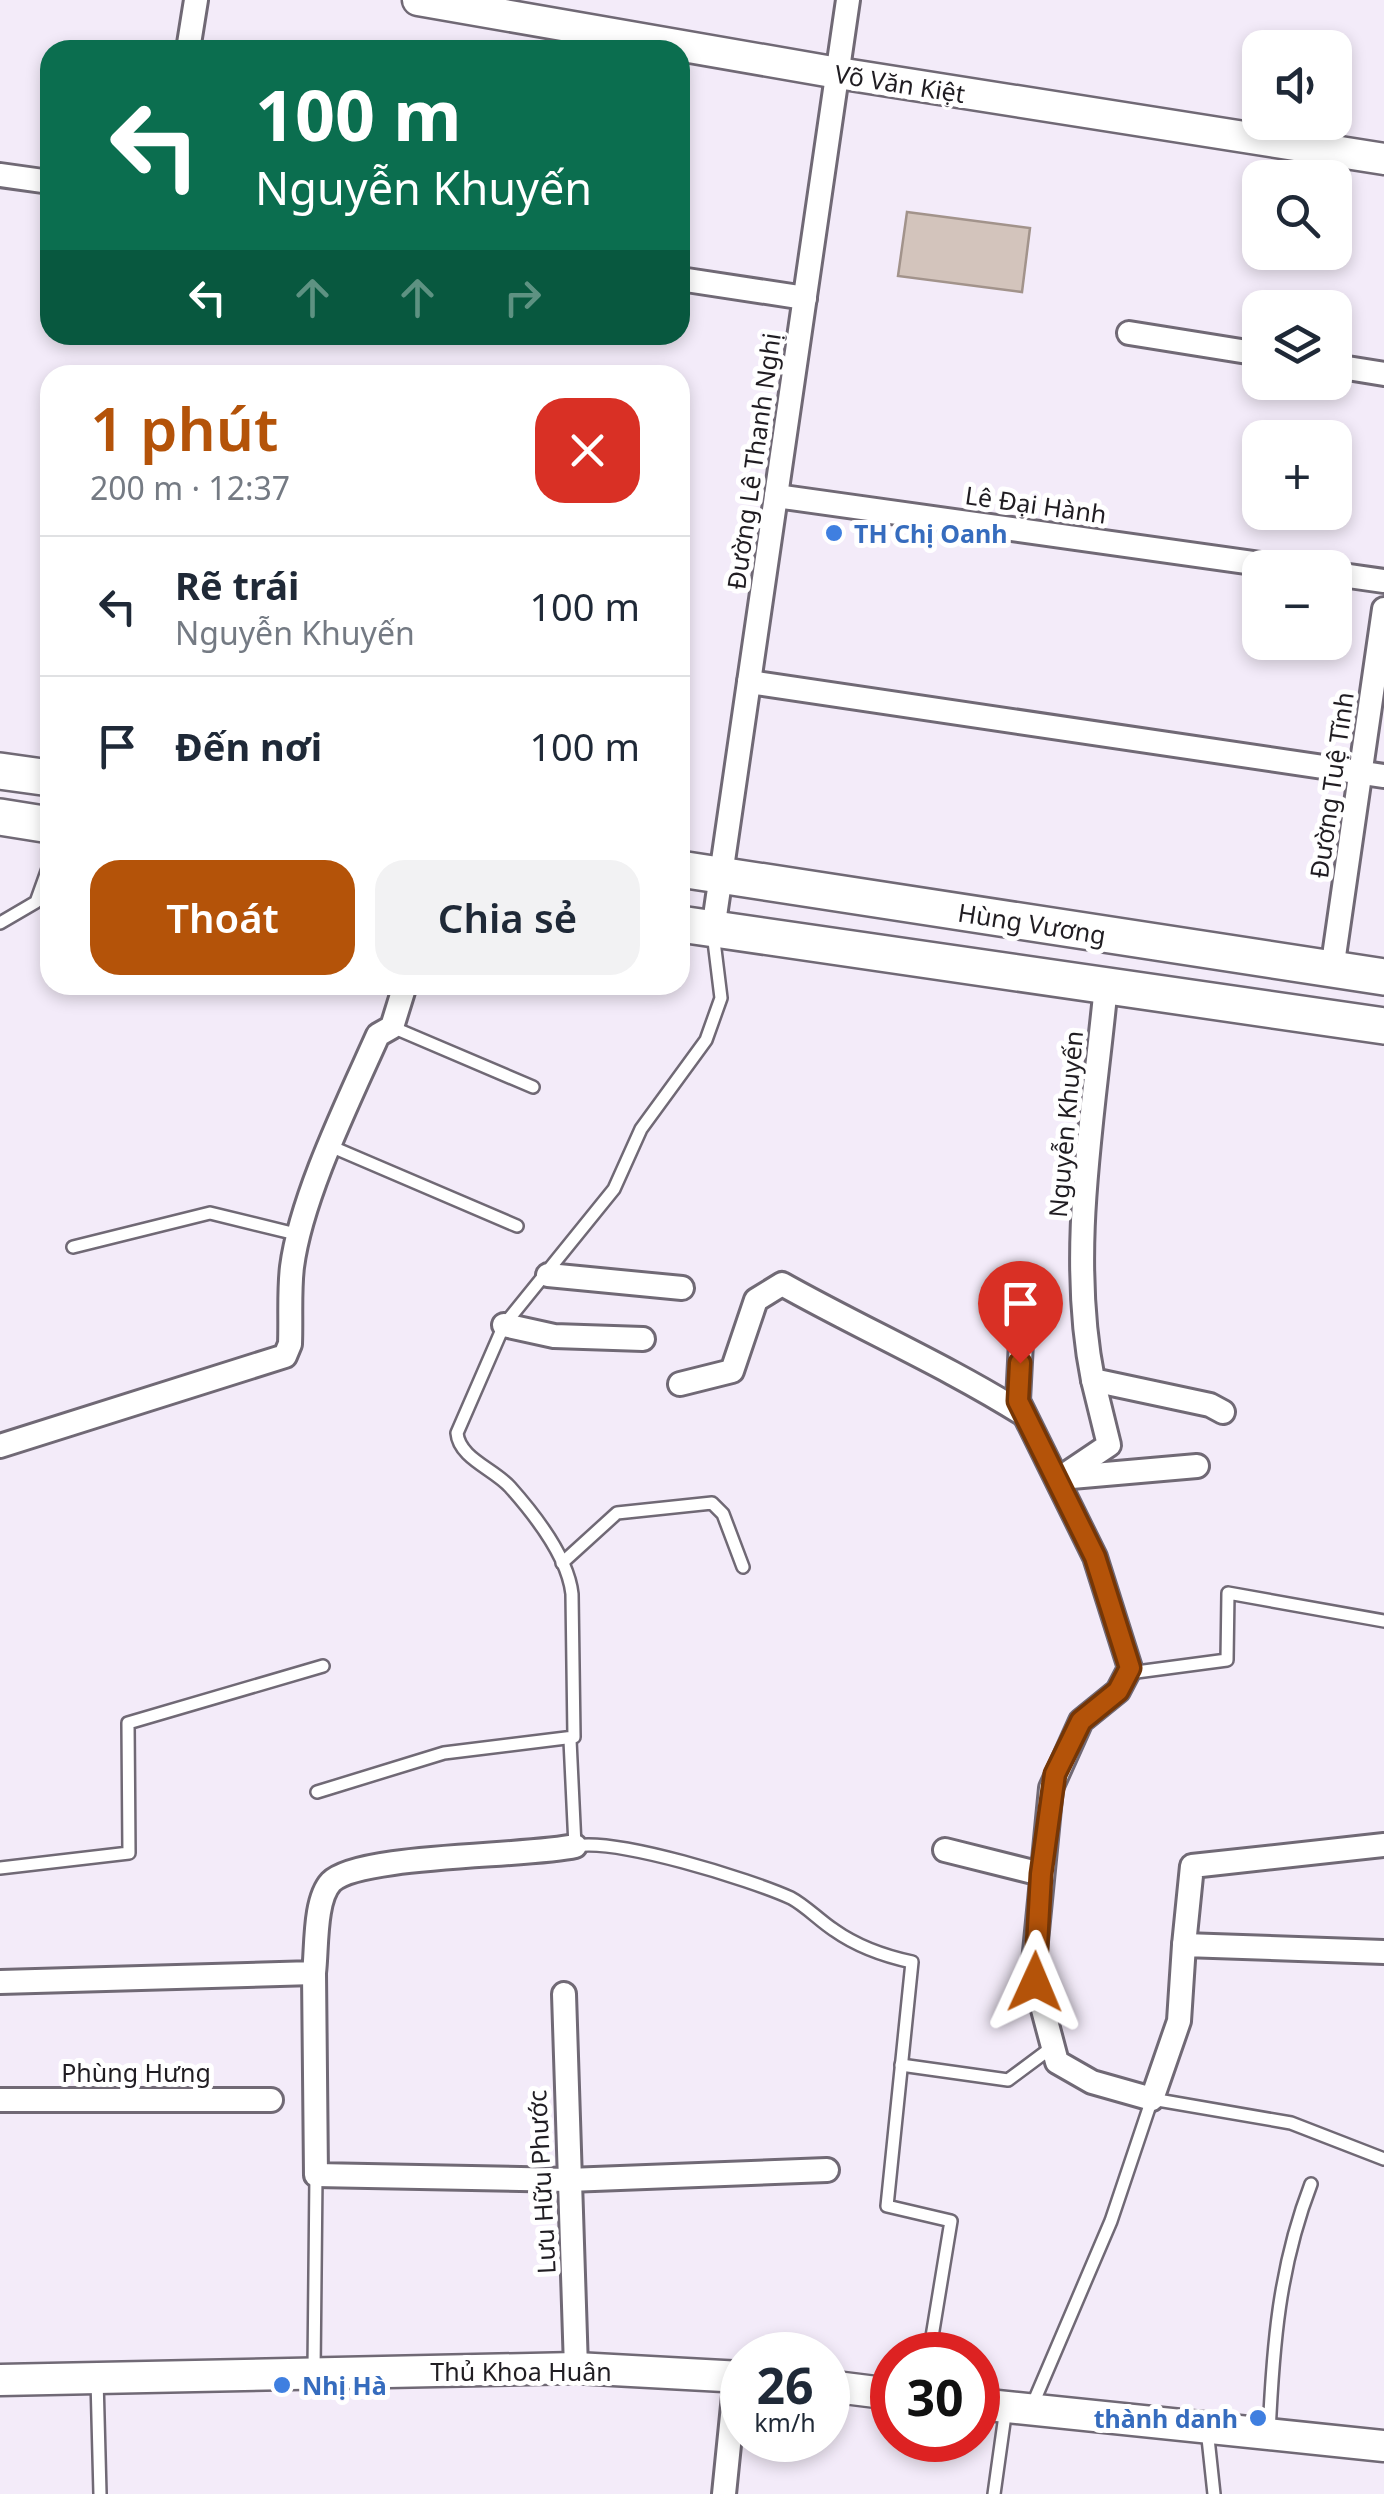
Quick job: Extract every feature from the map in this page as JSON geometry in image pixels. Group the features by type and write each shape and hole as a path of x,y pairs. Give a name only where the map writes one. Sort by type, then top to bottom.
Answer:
{"main road":[{"name":"Võ Văn Kiệt","path":"432,1 649,40"},
{"name":"Võ Văn Kiệt","path":"690,47 1384,159"},
{"path":"0,771 40,777"},
{"path":"0,817 40,823"},
{"name":"Hùng Vương","path":"690,870 1384,977"},
{"name":"Hùng Vương","path":"696,927 1384,1026"},
{"name":"Thủ Khoa Huân","path":"0,2380 576,2368 720,2375"},
{"path":"1004,2408 1384,2446"}],"street":[{"path":"190,40 196,0"},
{"name":"Đường Lê Thanh Nghị","path":"696,927 721,875 848,0"},
{"path":"0,175 40,181"},
{"path":"690,281 805,298"},
{"path":"1129,334 1242,351"},
{"path":"1352,369 1384,374"},
{"name":"Lê Đại Hành","path":"776,496 1242,561"},
{"path":"1352,576 1384,581"},
{"name":"Đường Tuệ Tĩnh","path":"1332,970 1384,609"},
{"path":"749,682 1384,776"},
{"name":"Nguyễn Khuyến","path":"1060,1478 1109,1446 1082,1328 1082,1236 1106,985"},
{"path":"0,1446 284,1356 290,1344 292,1265 300,1235 330,1146 378,1034 392,1026 402,995"},
{"path":"548,1274 682,1288"},
{"path":"680,1384 732,1372 756,1300 782,1284 895,1347 959,1374 1022,1414"},
{"path":"504,1325 554,1336 643,1339"},
{"path":"1021,1342 1018,1392 1022,1414 1060,1478 1125,1640 1130,1673 1118,1691 1081,1721 1051,1788 1033,1972 1051,2048 1064,2070 1152,2099 1178,2021 1192,1866 1384,1844"},
{"path":"1092,1380 1210,1405 1223,1412"},
{"path":"1060,1478 1197,1466"},
{"path":"575,1846 348,1872 325,1891 314,1973 316,2175 568,2180 826,2170"},
{"path":"945,1850 1041,1874"},
{"path":"1184,1945 1384,1952"},
{"path":"0,1982 314,1973"},
{"name":"Lưu Hữu Phước","path":"564,1994 576,2368"},
{"name":"Phùng Hưng","path":"0,2100 272,2100"},
{"path":"724,2494 728,2462"}],"lane":[{"path":"0,924 36,902 40,891"},
{"path":"696,927 720,998 706,1040 641,1129 614,1189 504,1325 490,1348 457,1433 458,1442 508,1485 562,1562 572,1594 576,1724 570,1740 575,1846 610,1844 761,1886 792,1899 838,1933 880,1954 912,1962 886,2206 951,2221 933,2332"},
{"path":"392,1026 533,1087"},
{"path":"330,1146 516,1226"},
{"path":"72,1246 210,1213 300,1235"},
{"path":"562,1562 617,1513 712,1502 723,1514 743,1567"},
{"path":"1130,1673 1227,1660 1228,1592 1384,1621"},
{"path":"0,1868 129,1853 128,1723 323,1666"},
{"path":"318,1792 444,1753 512,1742 570,1740"},
{"path":"901,2065 1008,2080 1051,2048"},
{"path":"994,2494 1004,2408 1111,2221 1152,2099 1291,2123 1384,2159"},
{"path":"314,2373 316,2175"},
{"path":"1268,2435 1289,2241 1311,2184"},
{"path":"98,2379 100,2494"},
{"path":"1207,2430 1214,2494"}],"building":[{"path":"907,212 1030,228 1022,292 898,276"}],"place":[{"name":"TH Chị Oanh","path":"834,533"},
{"name":"Nhị Hà","path":"282,2385"},
{"name":"thành danh","path":"1258,2418"}],"route":[{"path":"1020,1363 1018,1401 1060,1478 1095,1557 1125,1640 1130,1668 1118,1691 1092,1708 1081,1721 1055,1774 1041,1874 1035,1982"}]}
